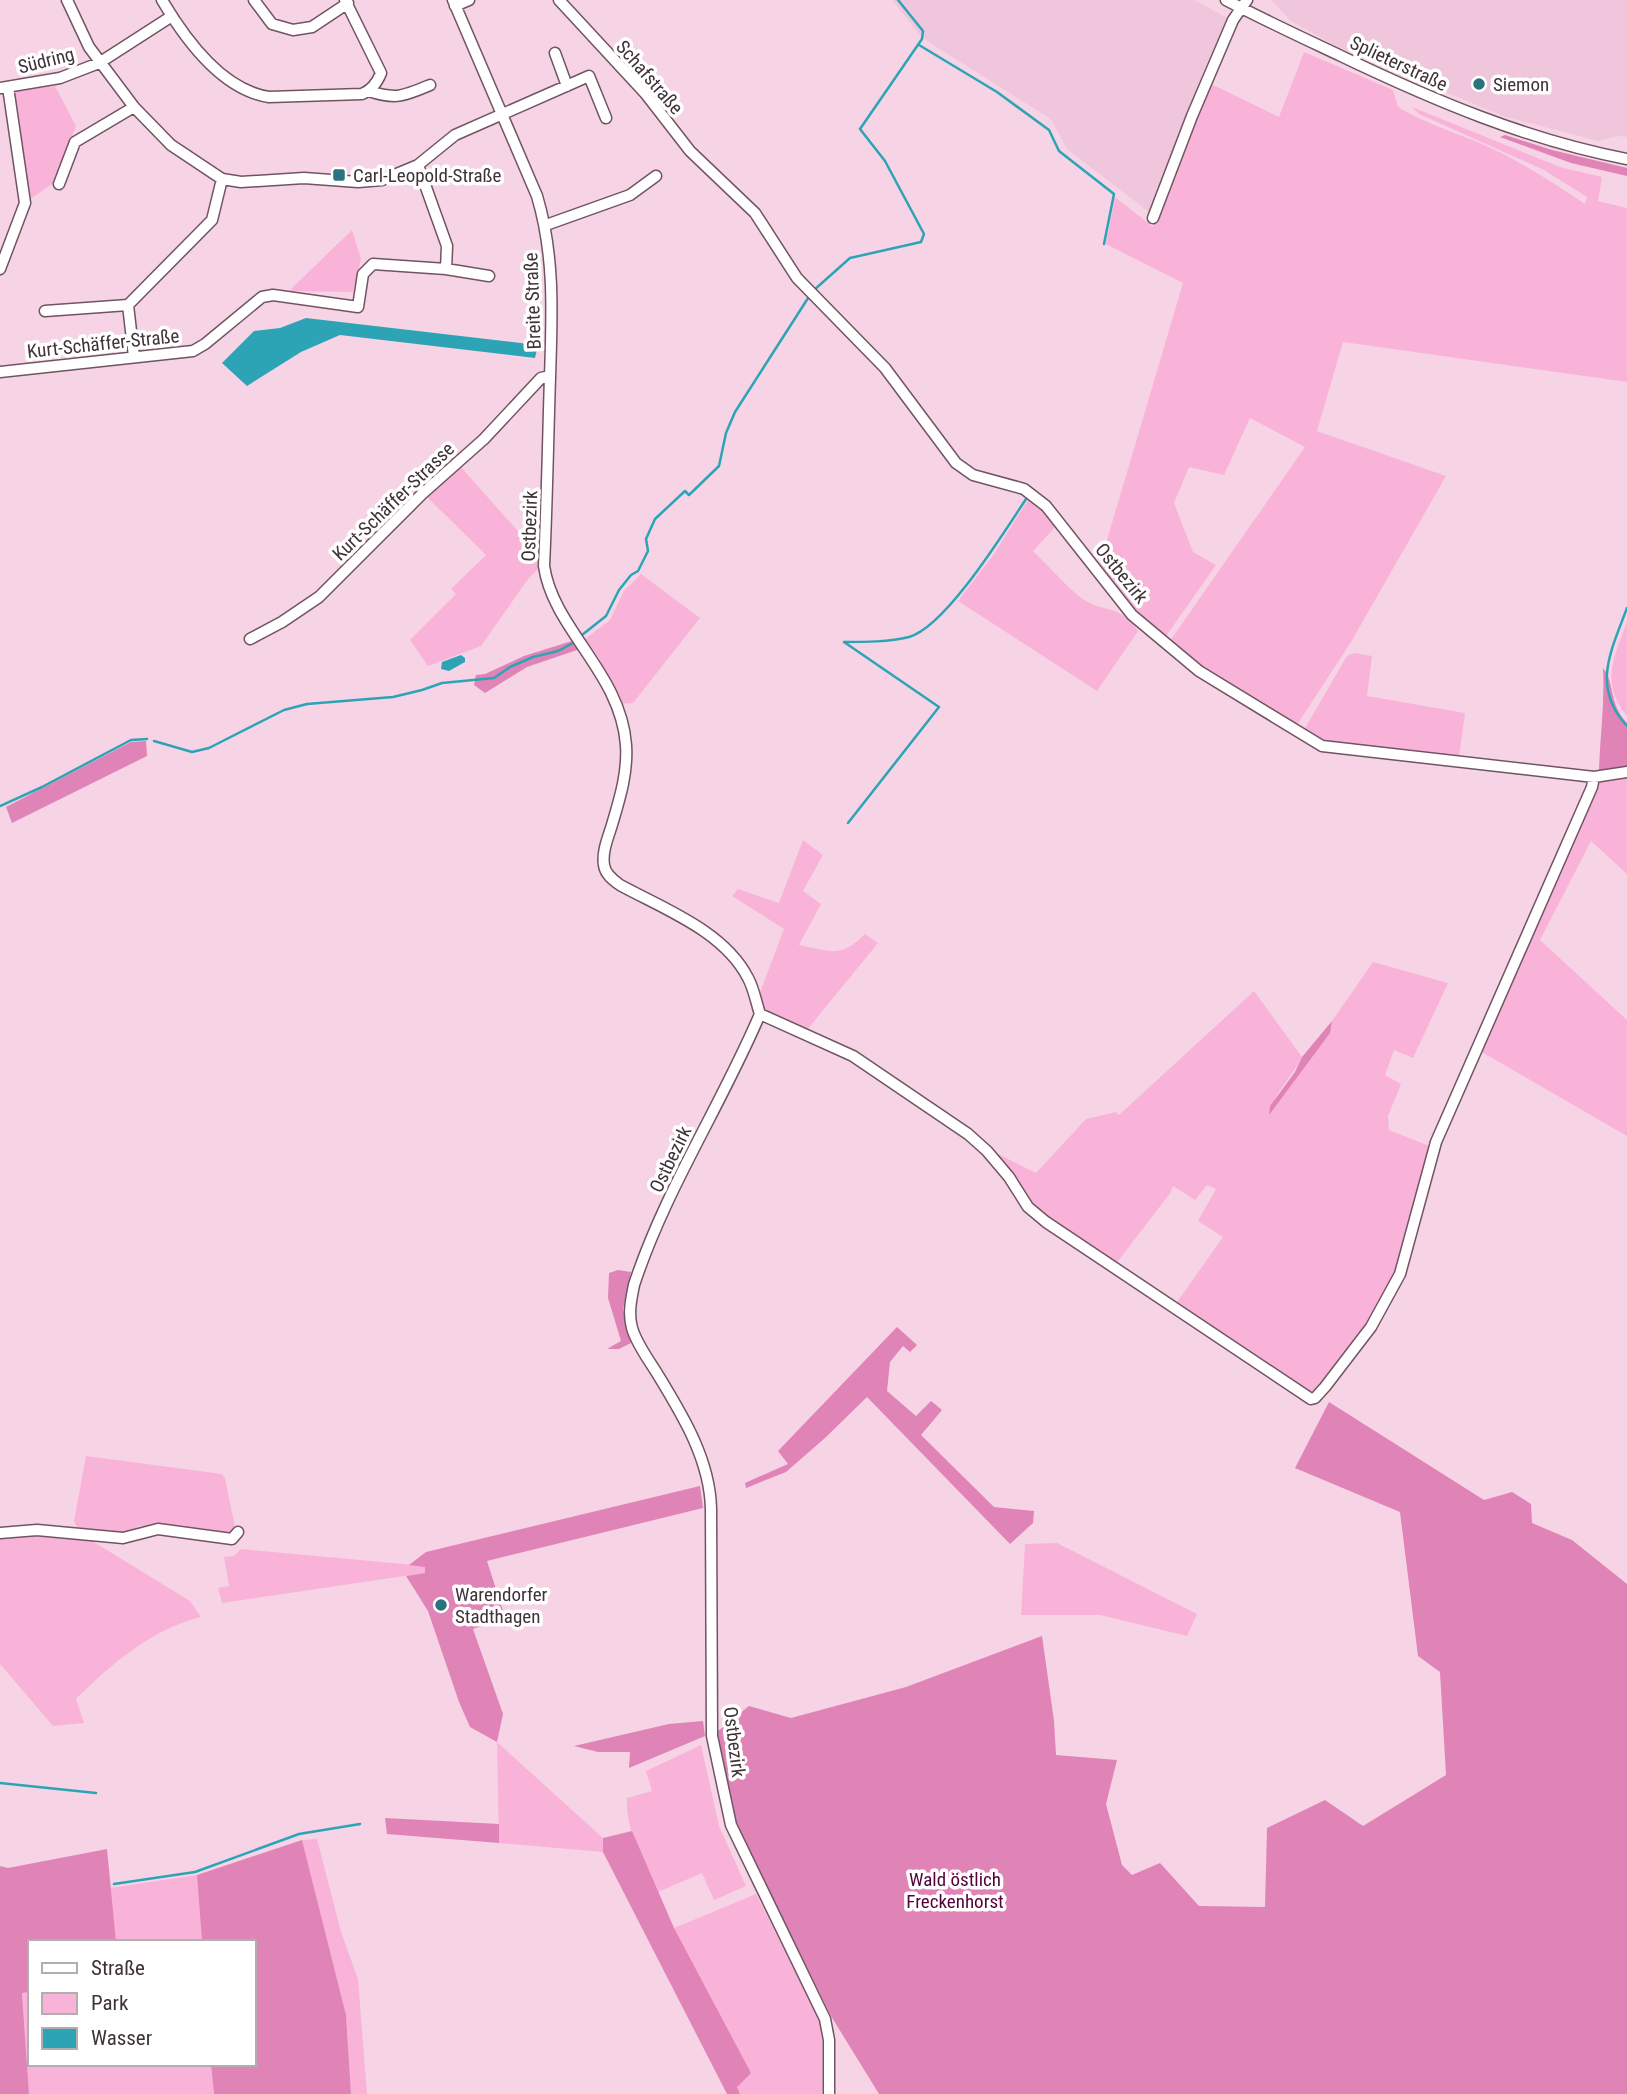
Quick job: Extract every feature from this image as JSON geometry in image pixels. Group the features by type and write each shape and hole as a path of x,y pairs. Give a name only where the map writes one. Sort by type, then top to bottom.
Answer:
{"street":[{"path":"67,0 99,63 134,107 171,145 222,179 382,180 418,165 455,135 589,76 606,118"},
{"path":"162,0 194,48 235,85 254,95 270,97 362,94 378,81 381,73 347,2 312,27 293,30 272,24 254,0"},
{"path":"454,3 469,0"},
{"name":"Schafstraße","path":"559,0 645,93 690,151 715,177"},
{"name":"Splieterstraße","path":"1226,0 1244,4 1451,106 1562,144 1627,159"},
{"name":"Breite Straße","path":"454,3 537,196 546,225 552,270 553,330 550,376"},
{"path":"1153,218 1197,104 1233,20 1244,4"},
{"name":"Südring","path":"4,88 60,78 99,63 172,16"},
{"path":"555,53 567,86"},
{"path":"369,91 387,97 403,97 430,85"},
{"path":"0,269 25,203 4,88"},
{"path":"59,184 75,142 134,107"},
{"path":"418,165 447,246 446,269 489,276"},
{"name":"Breite Straße","path":"546,225 630,195 656,176"},
{"name":"Ostbezirk","path":"715,177 755,213 797,278 885,368 956,463 973,475 1024,489 1046,506 1132,615 1199,671 1322,746 1594,777 1627,772"},
{"path":"45,311 128,305 212,220 222,179"},
{"name":"Kurt-Schäffer-Straße","path":"0,372 193,351 261,297 273,295 358,307 363,274 373,264 446,269"},
{"path":"128,305 134,357"},
{"name":"Ostbezirk","path":"550,376 544,566 546,579 559,607 610,689 621,715 626,744 623,786 604,852 604,867 609,877 620,885 704,932 725,949 748,978 760,1014 671,1192 637,1277 631,1300 631,1320 636,1339 690,1433 709,1482 712,1736 731,1825 825,2019 829,2040 828,2094"},
{"name":"Kurt-Schäffer-Strasse","path":"250,639 282,622 319,597 422,494 484,439 541,378 550,376"},
{"path":"760,1014 853,1056 923,1102 987,1151 1009,1177 1028,1207 1046,1222 1311,1399 1315,1398 1371,1327 1400,1273 1436,1142 1592,787 1594,777"},
{"path":"0,1533 37,1530 123,1538 158,1529 232,1539 238,1532"}],"shaded area":[{"path":"892,0 1195,0 1227,18 1205,67 1149,212 1067,149 1051,119 930,43 920,35"},
{"path":"1271,0 1627,0 1627,137 1617,136 1598,141 1503,116 1338,47 1291,21"}],"green space":[{"path":"1304,52 1393,90 1398,107 1408,113 1509,157 1585,204 1587,197 1544,170 1419,114 1412,107 1560,167 1602,177 1598,201 1627,208 1627,382 1343,342 1317,431 1446,476 1351,642 1297,725 1200,666 1170,641 1305,447 1250,418 1224,475 1189,467 1174,503 1193,552 1216,565 1164,639 1134,613 1099,567 1183,283 1106,244 1115,197 1153,227 1211,84 1279,117"},
{"path":"55,86 76,126 55,182 29,200 12,92"},
{"path":"1505,135 1552,150 1627,168 1627,176 1571,163 1500,137"},
{"path":"352,230 361,259 353,292 289,291"},
{"path":"459,465 541,557 539,568 528,579 481,646 428,666 410,640 456,594 451,589 486,555 425,495"},
{"path":"1029,498 1057,525 1033,551 1081,598 1119,613 1138,631 1097,691 958,601 994,554"},
{"path":"641,574 700,618 633,703 620,704 599,658 585,639 610,620 624,591"},
{"path":"1627,621 1627,716 1613,692 1612,669"},
{"path":"575,640 580,649 527,667 485,693 474,685 476,675"},
{"path":"1354,653 1372,656 1367,696 1465,713 1459,757 1325,742 1305,728 1347,656"},
{"path":"1603,668 1617,708 1627,723 1627,766 1599,770 1603,706"},
{"path":"146,741 147,756 12,823 6,807 131,742"},
{"path":"1627,777 1627,874 1591,841 1540,940 1627,1020 1627,1136 1480,1051 1598,781"},
{"path":"803,840 823,855 803,891 821,904 799,945 827,951 842,950 865,934 878,943 807,1030 763,1011 759,995 784,929 732,896 738,889 779,903"},
{"path":"1373,962 1448,983 1413,1058 1394,1050 1385,1075 1401,1084 1388,1116 1389,1130 1432,1147 1398,1272 1375,1315 1316,1390 1307,1392 1175,1305 1223,1237 1198,1221 1216,1189 1207,1185 1195,1200 1173,1186 1115,1265 1033,1208 1029,1197 990,1150 1036,1173 1086,1119 1116,1112 1119,1115 1254,991 1302,1057 1274,1100 1270,1113 1329,1033 1332,1021"},
{"path":"1332,1021 1330,1033 1269,1115 1270,1106 1295,1072 1302,1057"},
{"path":"618,1270 631,1272 623,1309 631,1343 619,1349 607,1349 621,1341 608,1298 609,1273"},
{"path":"897,1327 917,1345 910,1352 903,1346 890,1362 887,1391 916,1416 931,1401 942,1410 921,1435 994,1507 1034,1511 1033,1523 1010,1544 867,1397 786,1472 746,1488 745,1483 788,1464 778,1451"},
{"name":"Wald östlich Freckenhorst","path":"1329,1402 1484,1500 1512,1492 1531,1504 1532,1523 1572,1540 1627,1584 1627,2094 879,2094 831,2016 736,1824 717,1732 749,1706 791,1718 906,1687 1042,1636 1056,1755 1117,1760 1106,1804 1122,1865 1132,1875 1160,1863 1199,1906 1265,1907 1267,1828 1325,1800 1363,1826 1446,1775 1440,1672 1418,1656 1400,1512 1295,1468"},
{"path":"86,1456 222,1474 235,1527 233,1533 229,1537 158,1526 138,1526 125,1532 108,1534 77,1527 74,1521"},
{"path":"700,1486 703,1508 487,1561 505,1617 473,1629 503,1714 497,1742 470,1727 428,1611 406,1576 425,1573 425,1567 409,1565 426,1552"},
{"path":"36,1534 89,1539 190,1601 201,1617 149,1639 103,1673 76,1699 84,1723 53,1726 0,1664 0,1538"},
{"path":"1057,1543 1197,1614 1187,1636 1100,1615 1021,1615 1025,1544"},
{"path":"241,1549 425,1566 425,1573 222,1603 218,1588 229,1586 224,1557 234,1556"},
{"path":"703,1721 705,1736 629,1768 630,1752 598,1752 574,1746 669,1724"},
{"path":"497,1742 603,1838 603,1852 499,1843"},
{"path":"701,1745 719,1826 746,1886 714,1900 702,1873 658,1892 637,1846 627,1810 627,1798 652,1791 646,1771"},
{"path":"385,1818 499,1824 499,1843 387,1834"},
{"path":"632,1831 674,1928 751,2073 737,2087 740,2094 727,2094 603,1852 603,1838"},
{"path":"317,1839 341,1932 358,1979 367,2094 351,2094 346,2015 302,1840"},
{"path":"302,1840 346,2015 351,2094 214,2094 211,2066 256,2066 256,1940 202,1940 197,1875"},
{"path":"107,1849 116,1940 28,1940 28,1992 22,1993 29,2094 0,2094 0,1866 8,1868"},
{"path":"197,1875 202,1940 116,1940 110,1888"},
{"path":"756,1894 820,2021 822,2094 740,2094 674,1928"},
{"path":"28,1992 28,2066 211,2066 214,2094 29,2094 22,1993"}],"water":[{"path":"306,318 538,345 535,358 340,335 301,352 247,386 222,363 254,331 280,328"},
{"path":"461,655 465,662 449,671 441,669 442,662"}],"waterway":[{"path":"814,290 850,258 921,242 924,234 885,161 860,129 922,39 923,31 898,0"},
{"path":"919,45 997,92 1049,130 1059,151 1114,194 1104,244"},
{"path":"582,635 606,616 619,590 631,575 638,571 648,551 646,539 655,519 685,491 689,495 719,466 726,433 735,412 810,295"},
{"path":"844,642 901,639 924,629 957,597 1028,496"},
{"path":"1627,608 1610,654 1607,683 1616,711 1627,726"},
{"path":"154,741 192,752 209,748 284,710 307,704 393,697 442,683 494,678 510,667 533,657 558,651 575,642"},
{"path":"844,642 939,707 848,823"},
{"path":"0,806 131,740 147,739"},
{"path":"0,1783 96,1793"},
{"path":"114,1884 195,1872 299,1834 360,1824"}],"place":[{"name":"Siemon","path":"1479,84"},
{"name":"Carl-Leopold-Straße","path":"339,175"},
{"name":"Warendorfer Stadthagen","path":"441,1605"}]}
